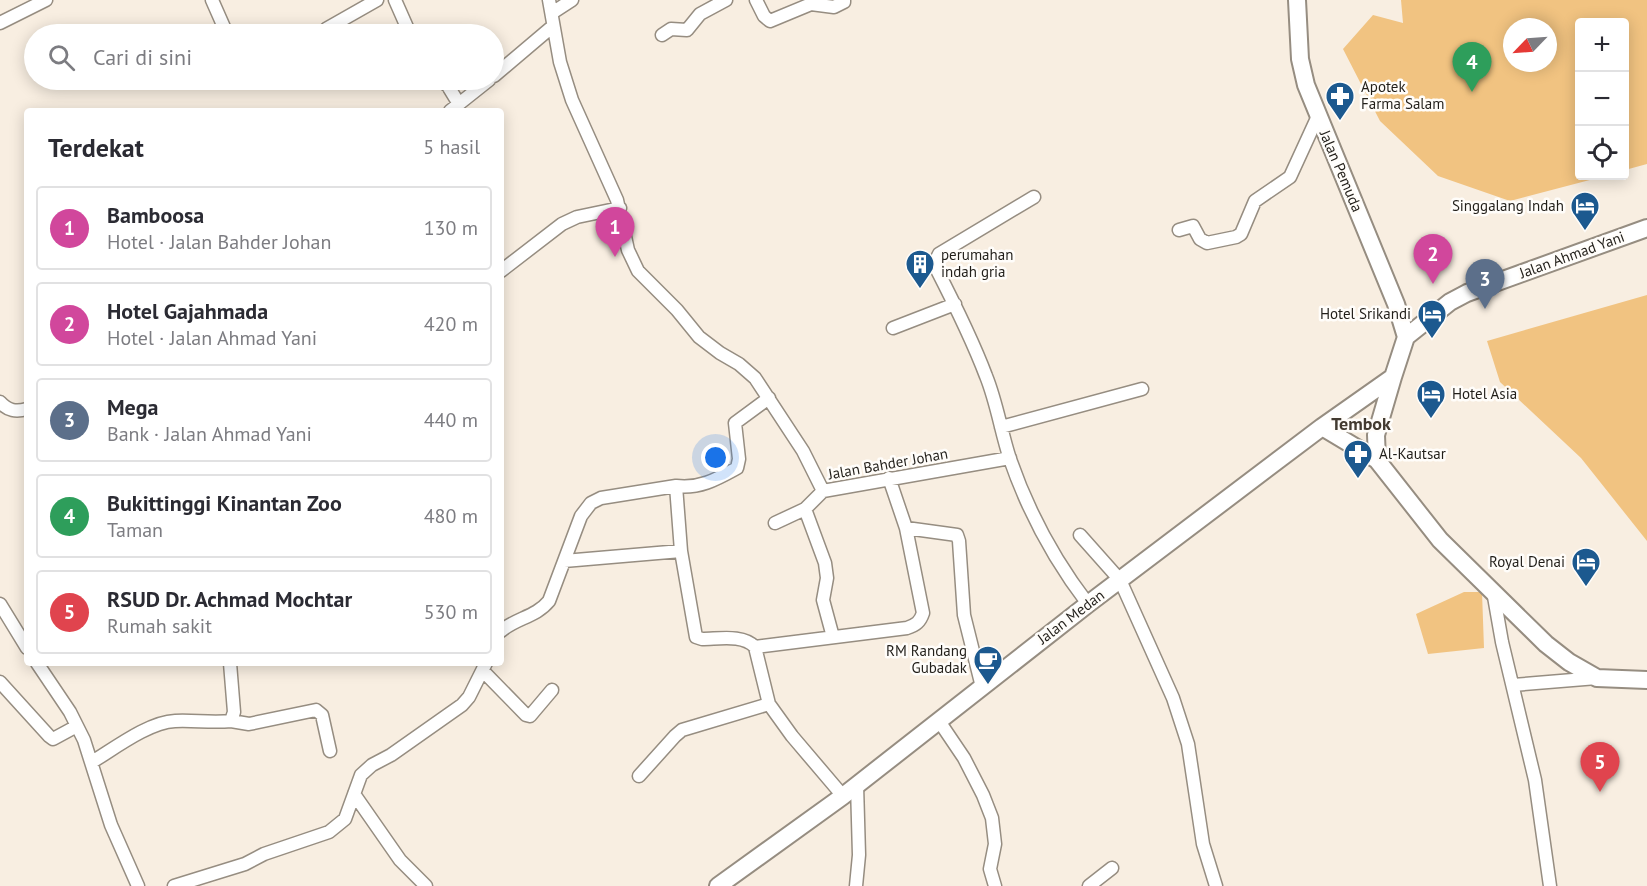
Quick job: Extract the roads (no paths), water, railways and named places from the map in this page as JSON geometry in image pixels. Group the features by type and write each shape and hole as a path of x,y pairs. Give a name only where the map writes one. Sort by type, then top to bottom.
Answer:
{"main road":[{"name":"Jalan Pemuda","path":"1297,0 1300,59 1306,85 1396,304 1406,337"},
{"name":"Jalan Ahmad Yani","path":"1406,337 1450,302 1467,293 1647,228"},
{"path":"1377,460 1376,435 1406,337"},
{"name":"Jalan Medan","path":"718,886 843,796 1088,604 1322,428 1394,377"},
{"path":"1322,428 1377,460 1440,540 1546,644 1597,678 1647,680"}],"street":[{"path":"0,23 46,0"},
{"path":"212,0 223,24"},
{"path":"335,24 377,0"},
{"path":"395,0 406,24"},
{"name":"Jalan Bahder Johan","path":"549,0 560,62 572,100 620,208 628,250 638,271 677,310 699,337 739,364 755,378 803,451 823,491 1010,458"},
{"path":"552,13 572,0"},
{"path":"662,35 671,29 687,30 700,14 726,0"},
{"path":"756,0 764,16 770,21 811,4 834,7 841,5 844,0"},
{"path":"504,68 553,26"},
{"path":"449,90 455,107 476,90"},
{"path":"1179,230 1193,226 1200,239 1207,243 1241,234 1256,201 1290,177 1318,116"},
{"path":"1034,197 939,254 936,268 955,304 986,376 1010,458 1053,553 1067,577 1088,604"},
{"path":"504,269 562,224 578,217 620,208"},
{"path":"893,328 955,304"},
{"path":"1001,427 1142,389"},
{"path":"504,629 542,609 549,602 581,516 591,503 601,498 676,486 686,488 703,485 737,468 739,459 735,423 769,398"},
{"path":"0,402 6,409 24,410"},
{"path":"755,647 907,628 921,620 922,613 906,528 889,478"},
{"path":"676,486 681,551 696,637 750,641 755,647 770,704 792,736 843,796"},
{"path":"775,523 806,508 823,491"},
{"path":"806,508 825,563 827,578 823,600 833,637"},
{"path":"906,528 957,535 964,615 982,687"},
{"path":"1080,535 1120,580 1184,726 1203,844 1216,886"},
{"path":"564,561 681,551"},
{"path":"1493,591 1535,780 1550,886"},
{"path":"0,604 24,643"},
{"path":"40,666 77,726 92,762 111,825 138,886"},
{"path":"230,666 234,712 231,722"},
{"path":"174,886 245,864 264,854 329,832 345,819 361,775 372,765 391,755 462,705 469,697 485,667 526,715 530,716 552,690"},
{"path":"1513,686 1597,678"},
{"path":"0,682 53,739 77,726"},
{"path":"639,776 682,730 770,704"},
{"path":"92,762 156,725 174,721 249,724 316,710 322,715 330,751"},
{"path":"939,721 964,758 992,818 995,844 990,869 995,886"},
{"path":"856,886 859,855 857,785"},
{"path":"354,794 400,860 426,886"},
{"path":"1089,886 1112,868"}],"place":[{"name":"Bukittinggi Kinantan Zoo","path":"1472,92"},
{"name":"Apotek Farma Salam","path":"1340,122"},
{"name":"Singgalang Indah","path":"1585,232"},
{"name":"Bamboosa","path":"615,257"},
{"name":"Hotel Gajahmada","path":"1433,284"},
{"name":"perumahan indah gria","path":"920,290"},
{"name":"Mega","path":"1485,309"},
{"name":"Hotel Srikandi","path":"1432,340"},
{"name":"Hotel Asia","path":"1431,420"},
{"name":"Al-Kautsar","path":"1358,480"},
{"name":"Royal Denai","path":"1586,588"},
{"name":"RM Randang Gubadak","path":"988,686"},
{"name":"RSUD Dr. Achmad Mochtar","path":"1600,792"}],"district":[{"name":"Tembok","path":"1361,424"}]}
